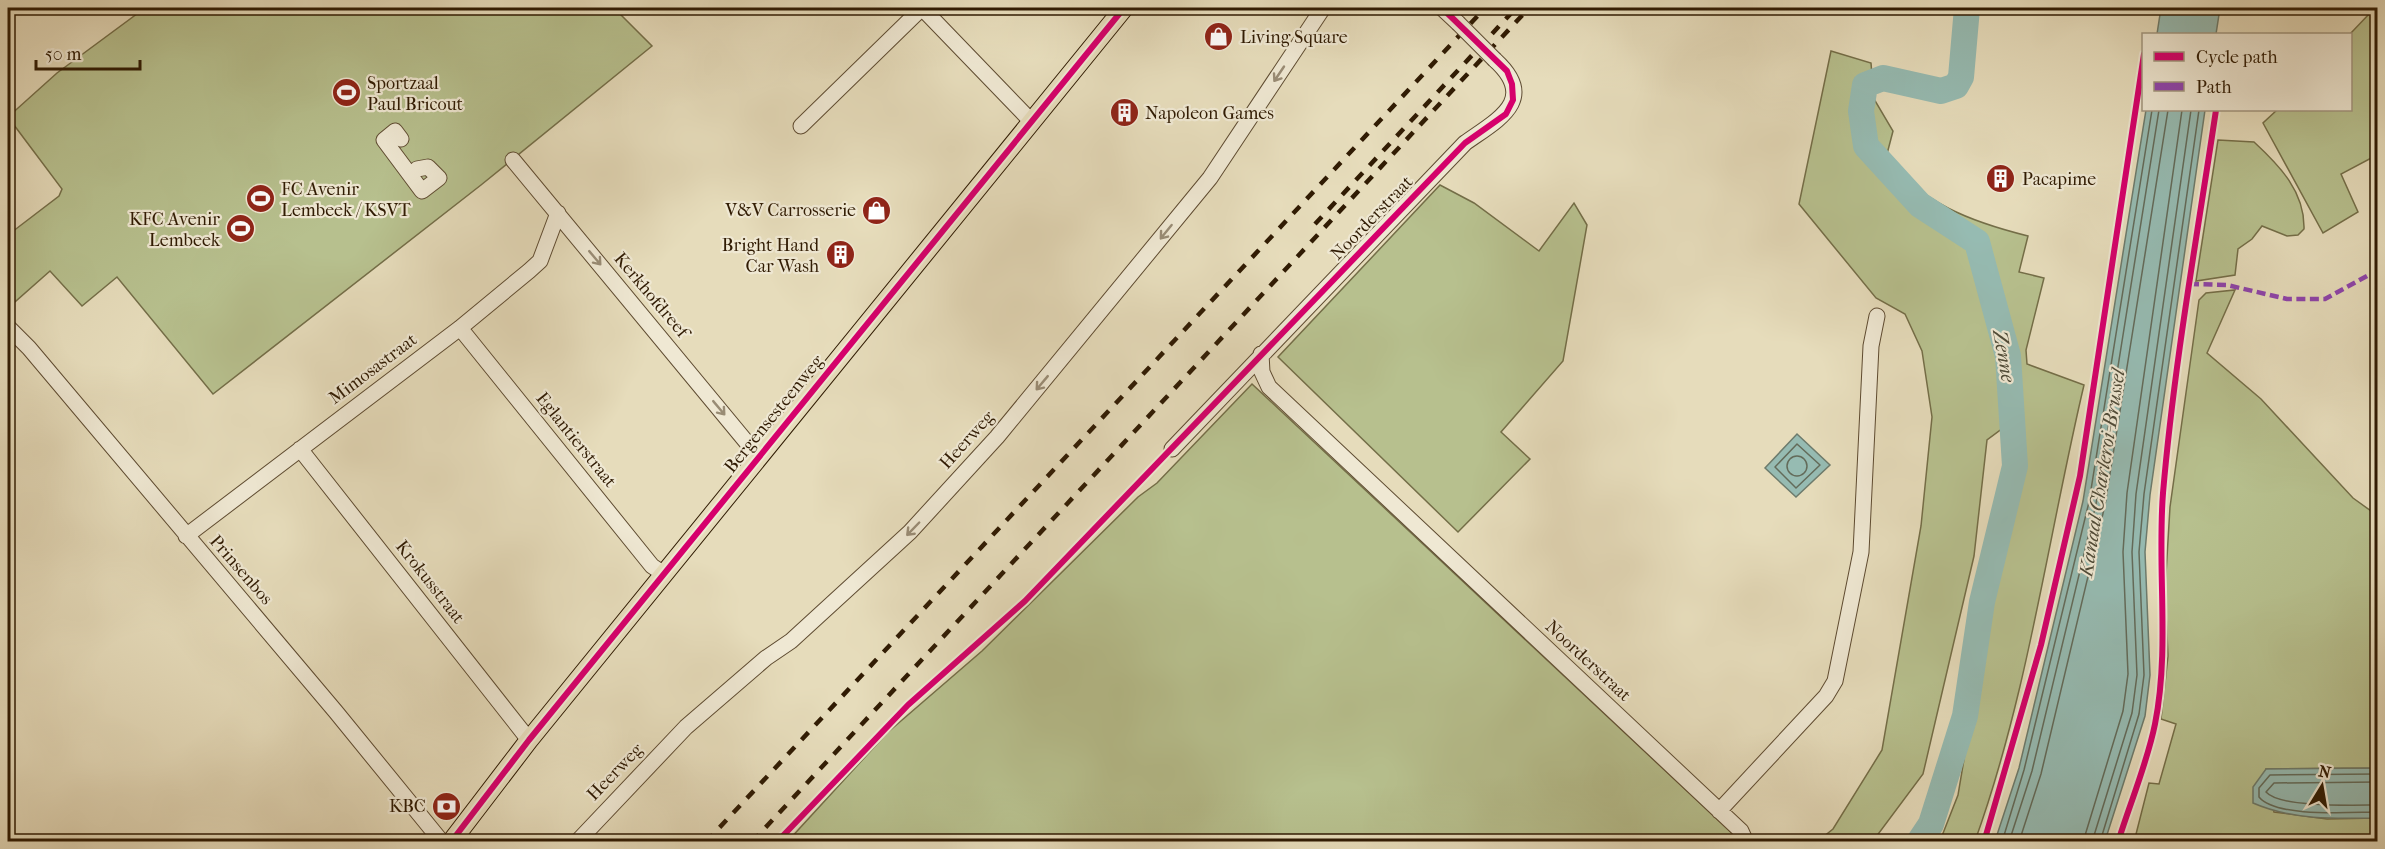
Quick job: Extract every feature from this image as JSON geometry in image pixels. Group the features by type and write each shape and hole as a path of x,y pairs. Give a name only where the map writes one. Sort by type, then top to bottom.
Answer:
{"main road":[{"name":"Bergensesteenweg","path":"450,842 529,740 758,456 1124,8"}],"street":[{"path":"801,126 922,8 1031,121"},
{"name":"Heerweg","path":"578,842 686,727 766,658 791,641 910,532 997,437 1108,305 1210,178 1323,8"},
{"name":"Noorderstraat","path":"1172,448 1465,143 1506,114 1513,100 1512,84 1507,71 1442,8"},
{"name":"Kerkhofdreef","path":"513,160 758,456"},
{"name":"Mimosastraat","path":"186,536 460,328 540,261 558,213"},
{"path":"1719,811 1826,696 1835,681 1862,552 1871,346 1877,316"},
{"name":"Prinsenbos","path":"8,327 29,348 336,712 442,842"},
{"name":"Eglantierstraat","path":"460,328 652,566 664,574"},
{"name":"Noorderstraat","path":"1261,354 1262,372 1269,387 1741,831 1746,842"},
{"name":"Krokusstraat","path":"300,449 529,740"}],"green space":[{"name":"FC Avenir Lembeek / KSVT","path":"145,8 614,8 652,46 481,185 213,394 117,277 82,306 50,271 8,308 8,235 59,196 62,189 8,117 57,73"},
{"path":"2371,12 2377,15 2377,155 2341,174 2358,212 2323,233 2263,123 2276,111 2352,111 2351,33"},
{"path":"1831,51 1871,63 1874,99 1893,131 1887,154 1914,186 1931,198 1968,217 2028,236 2019,272 2044,278 2026,350 2027,364 2084,385 2023,672 2009,729 1975,841 1940,841 1958,795 1992,593 2019,492 2025,444 2022,414 1987,440 1974,556 1923,774 1873,841 1818,841 1833,829 1882,750 1921,526 1932,417 1922,351 1905,314 1876,298 1799,204"},
{"path":"2218,140 2254,142 2282,170 2300,203 2304,229 2298,235 2287,236 2262,226 2252,239 2238,249 2235,275 2196,281"},
{"path":"1440,185 1474,203 1539,251 1574,203 1587,225 1563,361 1501,432 1530,459 1458,532 1278,357"},
{"path":"2235,290 2207,353 2261,399 2353,498 2378,516 2377,768 2266,769 2274,812 2327,819 2377,818 2377,841 2134,842 2149,783 2159,784 2176,724 2161,719 2168,656 2165,591 2170,507 2199,300 2206,293"},
{"path":"1252,384 1734,835 1735,841 788,841 887,733 982,651 1138,497 1157,483"}],"water":[{"path":"2161,8 2220,8 2216,33 2157,33"},
{"name":"Kanaal Charleroi-Brussel","path":"2146,111 2205,111 2150,495 2145,552 2150,675 2145,716 2105,841 1995,841 2019,768 2083,501"},
{"path":"1797,434 1830,465 1796,497 1765,468"},
{"path":"2377,768 2376,818 2329,818 2298,815 2268,809 2253,803 2253,787 2266,769"}],"waterway":[{"name":"Zenne","path":"1919,842 1931,824 1965,716 1982,602 2015,466 2008,356 1977,242 1920,205 1866,146 1861,111 1865,85 1883,78 1941,91 1956,86 1961,77 1967,8"}],"railway":[{"path":"706,842 1485,8"},
{"path":"1315,224 1516,8"},
{"path":"752,842 1529,8"}],"marked path":[{"path":"2190,284 2227,285 2287,299 2325,299 2378,270"}],"cycle path":[{"path":"451,842 529,740 1124,8"},
{"path":"777,842 908,705 1025,601 1465,143 1506,114 1513,100 1512,84 1507,71 1442,8"},
{"path":"1984,842 2041,645 2080,476 2142,67"},
{"path":"2118,842 2148,754 2159,696 2163,638 2161,551 2163,493 2186,301 2216,111"}],"place":[{"name":"Living Square","path":"1219,37"},
{"name":"Sportzaal Paul Bricout","path":"346,93"},
{"name":"Napoleon Games","path":"1124,113"},
{"name":"Pacapime","path":"2001,179"},
{"name":"FC Avenir Lembeek / KSVT","path":"260,199"},
{"name":"V&V Carrosserie","path":"877,210"},
{"name":"KFC Avenir Lembeek","path":"241,229"},
{"name":"Bright Hand Car Wash","path":"840,255"},
{"name":"KBC","path":"447,806"}]}
